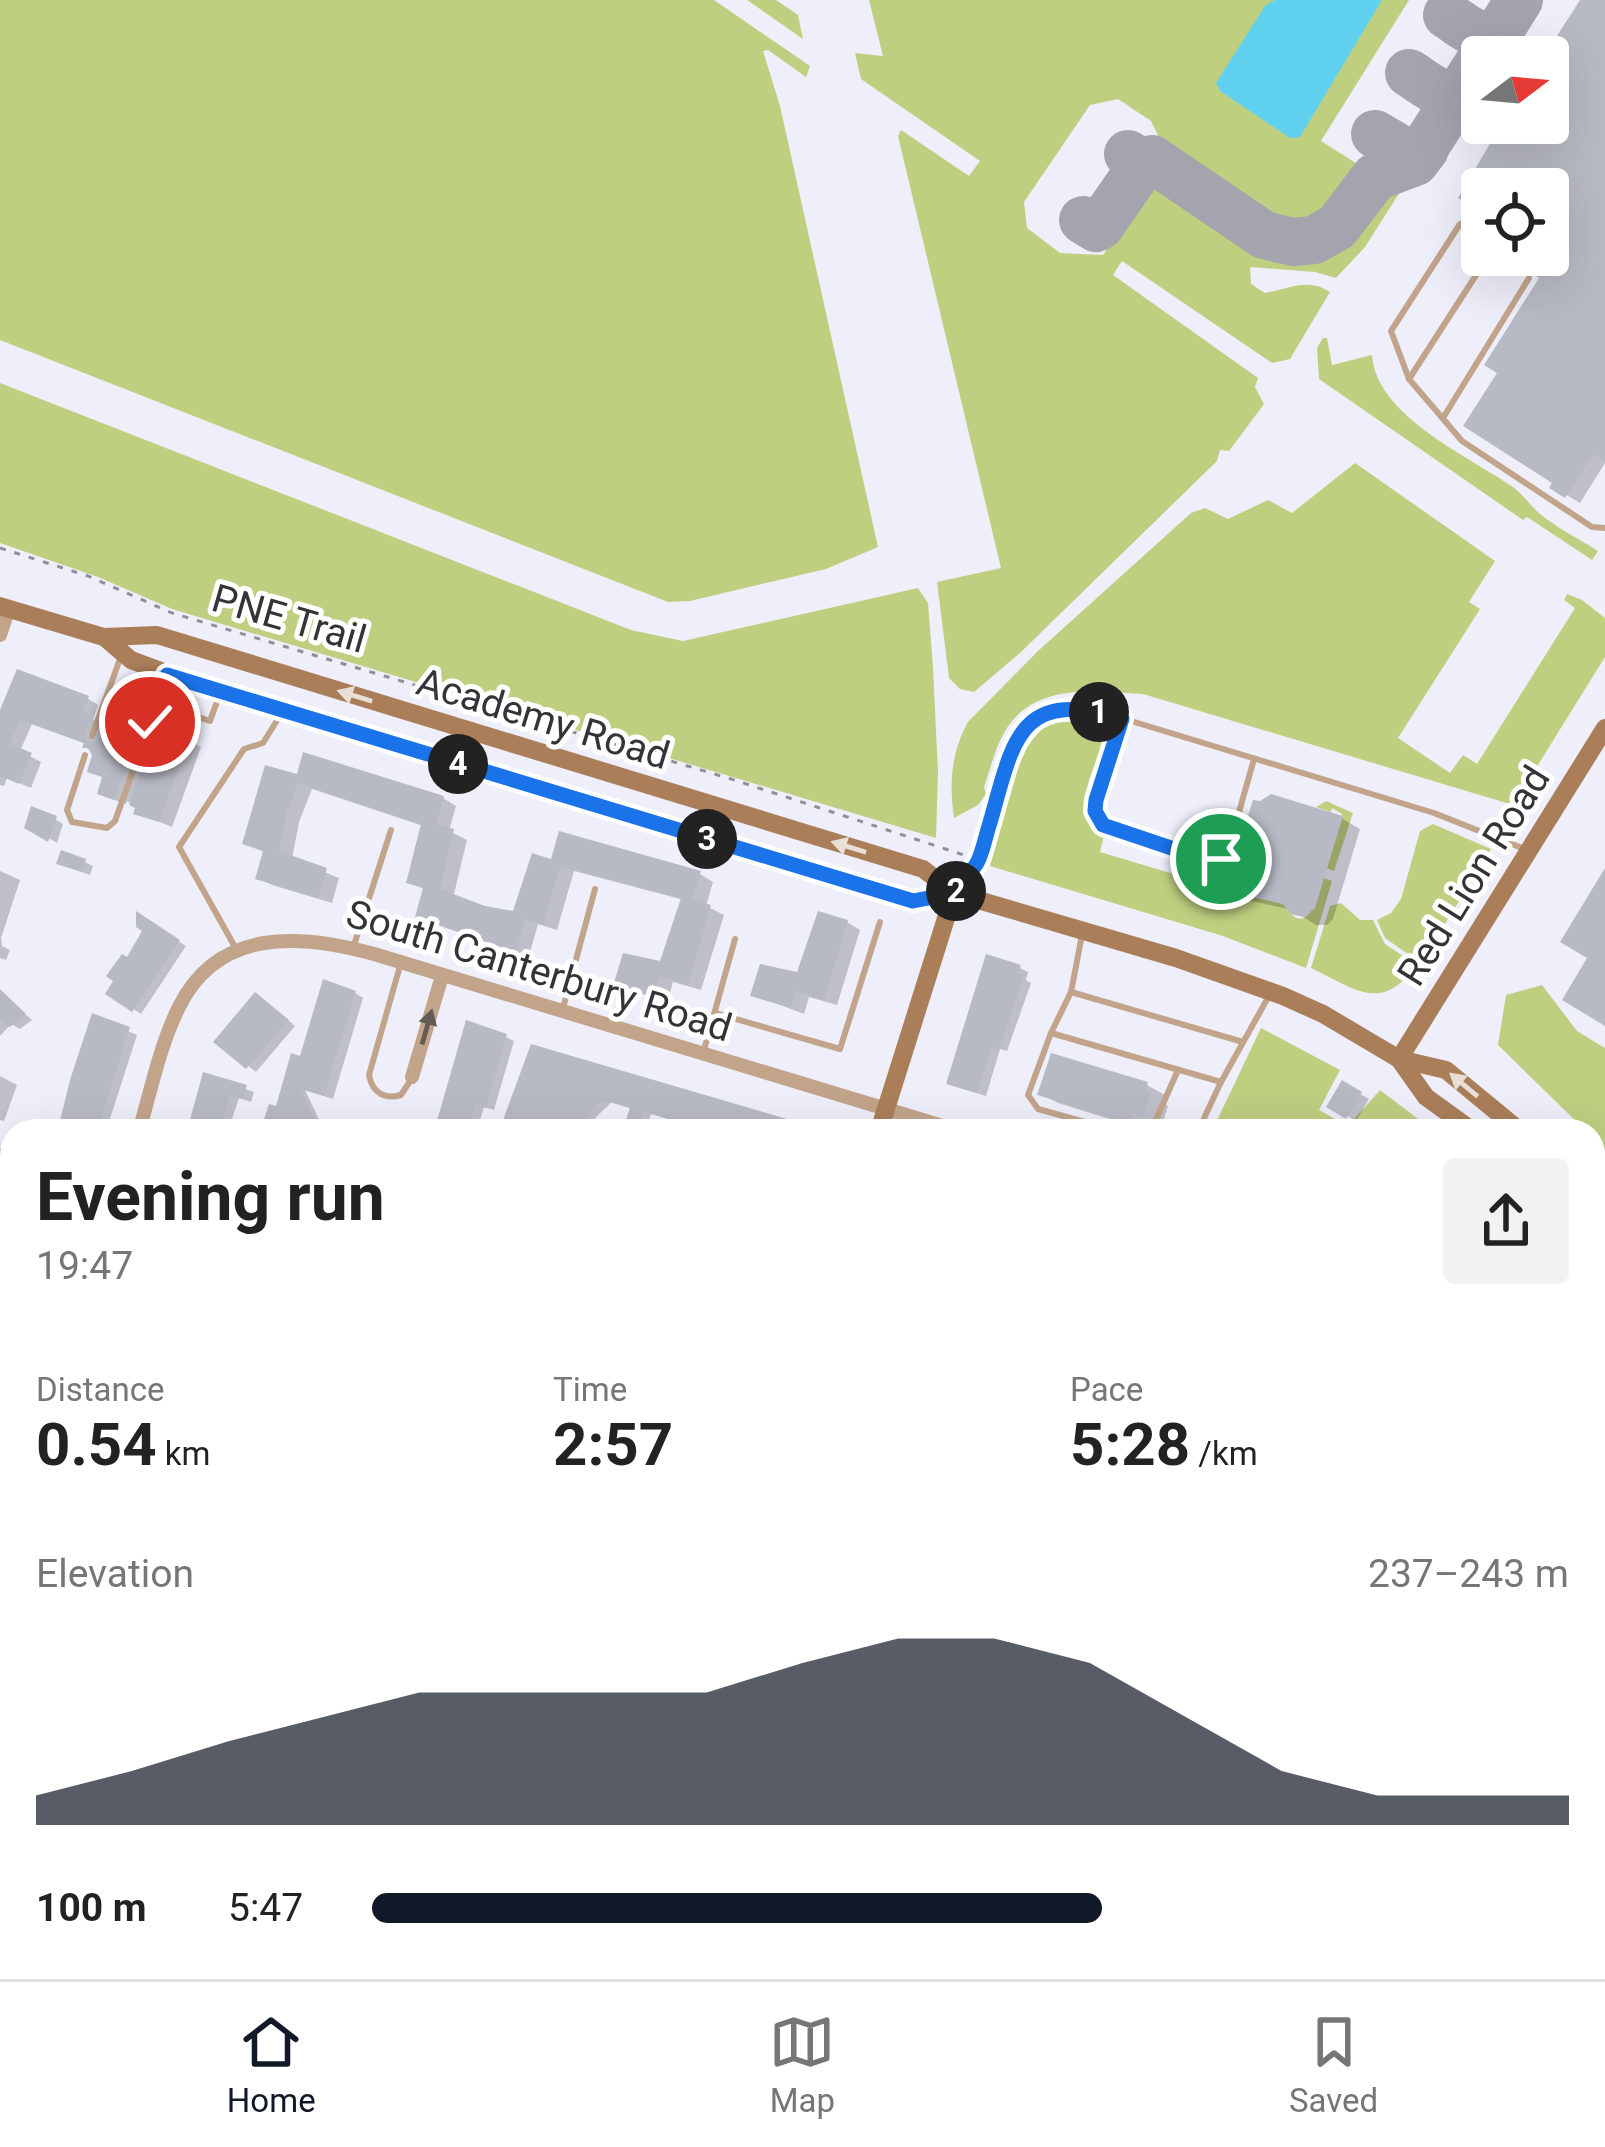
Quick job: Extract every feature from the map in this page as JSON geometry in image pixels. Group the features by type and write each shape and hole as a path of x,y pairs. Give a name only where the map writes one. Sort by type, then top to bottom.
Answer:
{"main road":[{"name":"Academy Road","path":"4,607 104,637 157,635 923,869 954,893 1176,958 1322,1014 1399,1059 1446,1070 1505,1119"},
{"name":"Academy Road","path":"104,637 131,661 283,712 913,901 954,893"},
{"name":"Red Lion Road","path":"1399,1059 1605,728"},
{"path":"883,1119 954,893"},
{"name":"Academy Road","path":"1399,1059 1426,1096 1457,1119"}],"street":[{"path":"0,634 4,607"},
{"name":"South Canterbury Road","path":"143,1119 180,1003 203,973 237,950 278,939 323,940 353,948 921,1119"},
{"path":"412,1077 442,976"}],"lane":[{"path":"1461,225 1390,331 1408,379 1462,441 1592,527 1605,528"},
{"path":"1408,379 1475,276"},
{"path":"1443,418 1528,278"},
{"path":"92,736 122,653"},
{"path":"86,755 67,810 72,822 107,828 116,821 167,675"},
{"path":"172,708 210,721 220,693"},
{"path":"102,706 150,722"},
{"path":"954,893 979,860 1021,731 1038,716 1063,710 1095,710 1434,813 1530,851"},
{"path":"237,950 179,847 244,748 263,742 283,712"},
{"path":"1122,719 1096,800 1098,818 1103,825 1210,861 1221,859 1228,850 1254,759"},
{"path":"353,948 391,830"},
{"path":"562,1012 595,889"},
{"path":"715,1013 840,1049 880,922"},
{"path":"1074,1119 1039,1109 1028,1095 1071,992 1083,931"},
{"path":"703,1054 735,939"},
{"path":"401,963 369,1075 380,1094 394,1097 407,1090 412,1077"},
{"path":"1071,992 1244,1042"},
{"path":"1204,1119 1270,992"},
{"path":"1051,1033 1221,1082"},
{"path":"1156,1119 1178,1070"}],"path":[{"name":"PNE Trail","path":"0,548 88,576 172,613 728,778 979,860"}],"green space":[{"path":"0,0 714,0 810,66 806,77 763,51 780,106 878,547 826,569 668,602 0,340"},
{"path":"747,0 776,0 798,15 803,39"},
{"path":"869,0 1409,0 1321,141 1367,170 1333,219 1309,231 1274,228 1169,158 1151,121 1118,99 1090,105 1024,202 1027,228 1060,253 1103,255 1158,175 1244,235 1292,252 1316,251 1340,241 1360,221 1384,181 1400,192 1365,247 1336,278 1250,267 1251,284 1265,293 1306,285 1330,292 1290,359 1272,363 1122,261 1113,275 1258,378 1255,387 1264,404 1229,451 1220,450 1217,461 974,692 960,689 949,678 937,582 1001,568 898,136 901,130 969,176 980,161 861,79 855,53 883,56"},
{"path":"1327,338 1332,365 1372,355 1377,377 1406,415 1598,551 1592,560 1527,517 1523,520 1319,379 1317,348"},
{"path":"0,383 631,630 683,641 918,588 928,603 933,668 936,838 172,609 0,543"},
{"path":"1355,463 1495,561 1469,602 1480,609 1398,738 1450,773 1463,755 1477,764 1575,608 1564,600 1567,594 1605,618 1605,657 1513,805 1143,694 1084,692 1047,697 1016,717 998,745 984,787 986,794 978,805 954,818 953,768 968,722 1038,651 1191,513 1205,508 1228,519 1268,500 1292,513"},
{"path":"1065,719 1094,721 1107,733 1085,804 1092,827 1104,835 1100,852 1197,881 1200,873 1230,874 1226,891 1284,904 1299,919 1310,912 1323,878 1332,881 1306,968 1223,936 990,866 1022,753 1042,728"},
{"path":"1326,801 1353,813 1334,871 1326,868 1342,814 1316,807"},
{"path":"1433,824 1491,849 1421,963 1385,938 1377,920 1391,913 1401,899 1420,831"},
{"path":"1341,903 1360,920 1373,920 1385,944 1416,965 1404,980 1391,989 1367,993 1311,968 1330,906"},
{"path":"1542,985 1577,1031 1605,1048 1605,1119 1574,1119 1498,1045 1506,995"},
{"path":"1261,1028 1340,1070 1319,1110 1335,1119 1218,1119"},
{"path":"1380,1090 1418,1119 1354,1119"}],"water":[{"path":"1275,0 1382,0 1300,137 1290,138 1220,91 1216,83 1265,6"}],"building":[{"path":"1580,0 1605,0 1605,462 1593,454 1565,498 1549,488 1552,483 1463,426 1497,373 1484,365 1539,278 1536,276 1569,276 1569,168 1476,168 1490,144 1569,144 1569,36 1557,36"},
{"path":"17,669 89,696 83,711 91,717 85,735 88,742 98,741 105,722 121,728 123,721 141,727 114,800 97,794 102,777 87,772 92,755 82,748 84,743 20,720 10,744 32,753 19,784 0,776 0,710"},
{"path":"161,727 190,737 159,822 133,814 135,808 129,805 155,732"},
{"path":"303,752 444,796 436,824 454,829 440,889 485,906 513,911 532,853 551,859 559,831 701,871 693,899 711,905 688,985 660,976 653,997 613,986 623,953 660,961 681,898 560,866 543,925 525,919 516,951 492,944 415,917 423,888 406,883 421,824 298,783 279,851 327,868 318,898 255,879 263,851 242,844 265,765 297,774"},
{"path":"1271,794 1343,816 1315,908 1303,917 1291,914 1283,904 1225,890 1253,800"},
{"path":"31,806 57,816 48,842 24,828"},
{"path":"61,850 86,859 82,872 56,864"},
{"path":"1605,868 1605,1026 1562,1000 1587,958 1560,942"},
{"path":"136,911 180,940 132,1012 105,994 113,981 106,976 122,954 127,957 142,931 136,927"},
{"path":"818,911 848,920 824,1000 796,991 791,1008 750,996 760,964 797,972"},
{"path":"986,954 1021,965 1018,974 1024,975 999,1049 992,1047 977,1093 946,1084"},
{"path":"323,979 356,991 324,1096 300,1089 314,1119 264,1119 269,1104 276,1106 291,1053 300,1056"},
{"path":"0,989 26,1014 10,1027 0,1018"},
{"path":"255,992 289,1020 246,1069 213,1042"},
{"path":"92,1013 130,1027 101,1119 60,1119"},
{"path":"466,1020 507,1034 486,1108 475,1105 471,1119 437,1119"},
{"path":"531,1044 787,1119 668,1119 643,1111 640,1119 626,1119 630,1108 602,1100 586,1119 503,1119"},
{"path":"1051,1053 1148,1082 1146,1091 1151,1092 1143,1117 1132,1113 1131,1119 1037,1095"},
{"path":"203,1072 247,1085 242,1099 230,1096 223,1119 190,1119"},
{"path":"1342,1080 1362,1092 1346,1119 1326,1107"}],"taxiway":[{"path":"1496,36 1519,0"},
{"path":"1447,15 1479,34 1499,31"},
{"path":"1409,73 1442,93 1461,90"},
{"path":"1375,134 1409,154 1421,153 1461,91"},
{"path":"1128,154 1140,162 1152,159 1264,235 1293,242 1314,240 1337,227 1375,177 1415,162 1425,149"},
{"path":"1083,220 1100,226 1145,161"}],"route":[{"path":"150,722 167,675 913,901 954,893 979,860 1021,731 1038,716 1095,710 1122,719 1096,800 1095,811 1103,825 1210,861 1221,859"}]}
